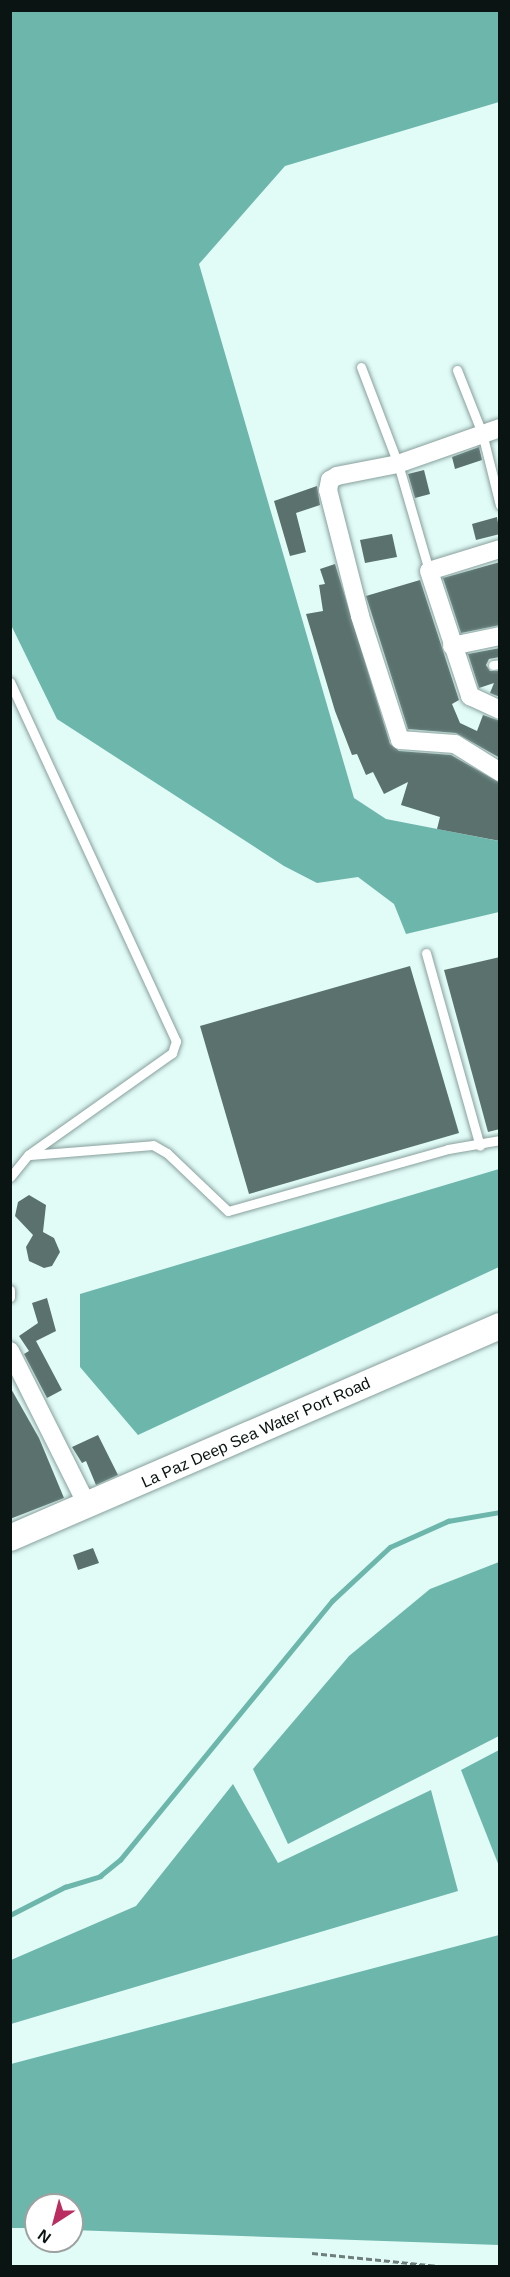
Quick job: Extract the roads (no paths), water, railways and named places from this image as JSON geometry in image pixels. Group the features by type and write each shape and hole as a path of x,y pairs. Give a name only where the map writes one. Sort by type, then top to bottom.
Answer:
{"main road":[{"name":"La Paz Deep Sea Water Port Road","path":"10,1538 88,1507 500,1326"}],"street":[{"path":"491,431 398,464 337,476 330,480 327,490 397,735 406,742 455,744 500,772"},
{"path":"500,549 429,571 470,696 500,710"},
{"path":"452,646 500,636"},
{"path":"10,1351 88,1507"}],"lane":[{"path":"361,367 398,464 429,571"},
{"path":"457,370 491,431 500,506"},
{"path":"10,682 176,1041 172,1053 28,1155 10,1177"},
{"path":"426,953 480,1146"},
{"path":"28,1155 153,1145 167,1153 228,1211 448,1149 480,1146 500,1140"},
{"path":"10,1290 10,1297"}],"waterway":[{"path":"10,1915 65,1887 100,1876 120,1860 332,1601 390,1547 448,1521 500,1512"}]}
